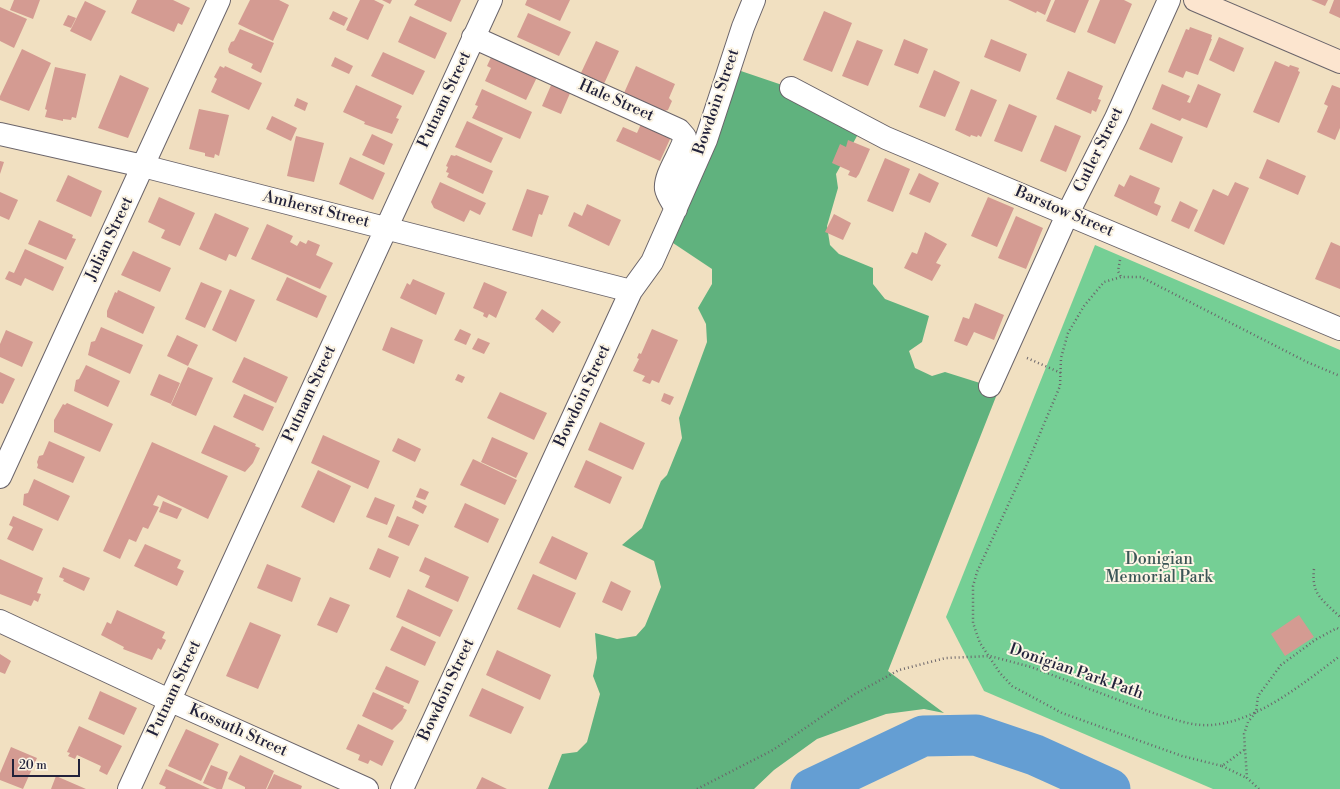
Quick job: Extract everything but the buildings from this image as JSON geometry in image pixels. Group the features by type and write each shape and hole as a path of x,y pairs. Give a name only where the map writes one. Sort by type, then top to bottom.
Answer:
{"main road":[{"path":"1195,0 1340,62"}],"street":[{"name":"Julian Street","path":"0,477 219,0"},
{"name":"Putnam Street","path":"128,789 491,0"},
{"name":"Bowdoin Street","path":"402,789 631,291 652,262 676,209 706,140 743,27 754,0"},
{"name":"Cutler Street","path":"990,386 1067,215 1116,118 1169,0"},
{"name":"Hale Street","path":"474,37 679,130 684,138 683,145 668,177 666,188 676,209"},
{"name":"Barstow Street","path":"791,88 886,138 996,183 1067,215 1340,330"},
{"name":"Amherst Street","path":"0,134 143,166 386,227 631,291"},
{"name":"Kossuth Street","path":"0,621 169,700 367,789"}],"path":[{"path":"1259,789 1247,778 1222,766 1182,756 1056,710 1012,686 1000,673 980,643 973,623 973,586 977,572 1028,462 1060,386 1061,358 1068,333 1084,306 1104,282 1121,277 1141,277 1307,362 1340,376"},
{"path":"1007,349 1061,373"},
{"path":"1314,569 1312,582 1316,593 1340,617"},
{"path":"1247,778 1244,734 1248,722 1256,712 1258,696 1281,665 1315,640 1337,628 1340,630"},
{"name":"Donigian Park Path","path":"697,789 773,750 855,694 899,670 946,658 990,656 1031,667 1177,720 1200,725 1228,723 1256,712 1340,656"},
{"path":"1222,766 1244,750"}],"green space":[{"path":"735,69 791,88 862,127 836,174 838,188 827,226 830,245 839,254 873,268 873,284 885,299 929,316 922,342 909,351 915,368 932,376 945,372 999,389 888,671 944,713 924,709 886,714 817,739 774,770 754,789 548,789 562,754 577,752 587,742 600,694 593,676 597,658 595,633 617,639 636,636 645,626 661,587 654,561 622,545 642,528 661,481 667,475 682,438 679,418 707,342 706,324 698,308 712,284 712,269 670,241"},
{"name":"Donigian Memorial Park","path":"1095,245 1340,350 1340,789 1213,789 984,691 946,617"}],"waterway":[{"path":"811,789 923,736 976,735 1035,755 1110,789"}]}
